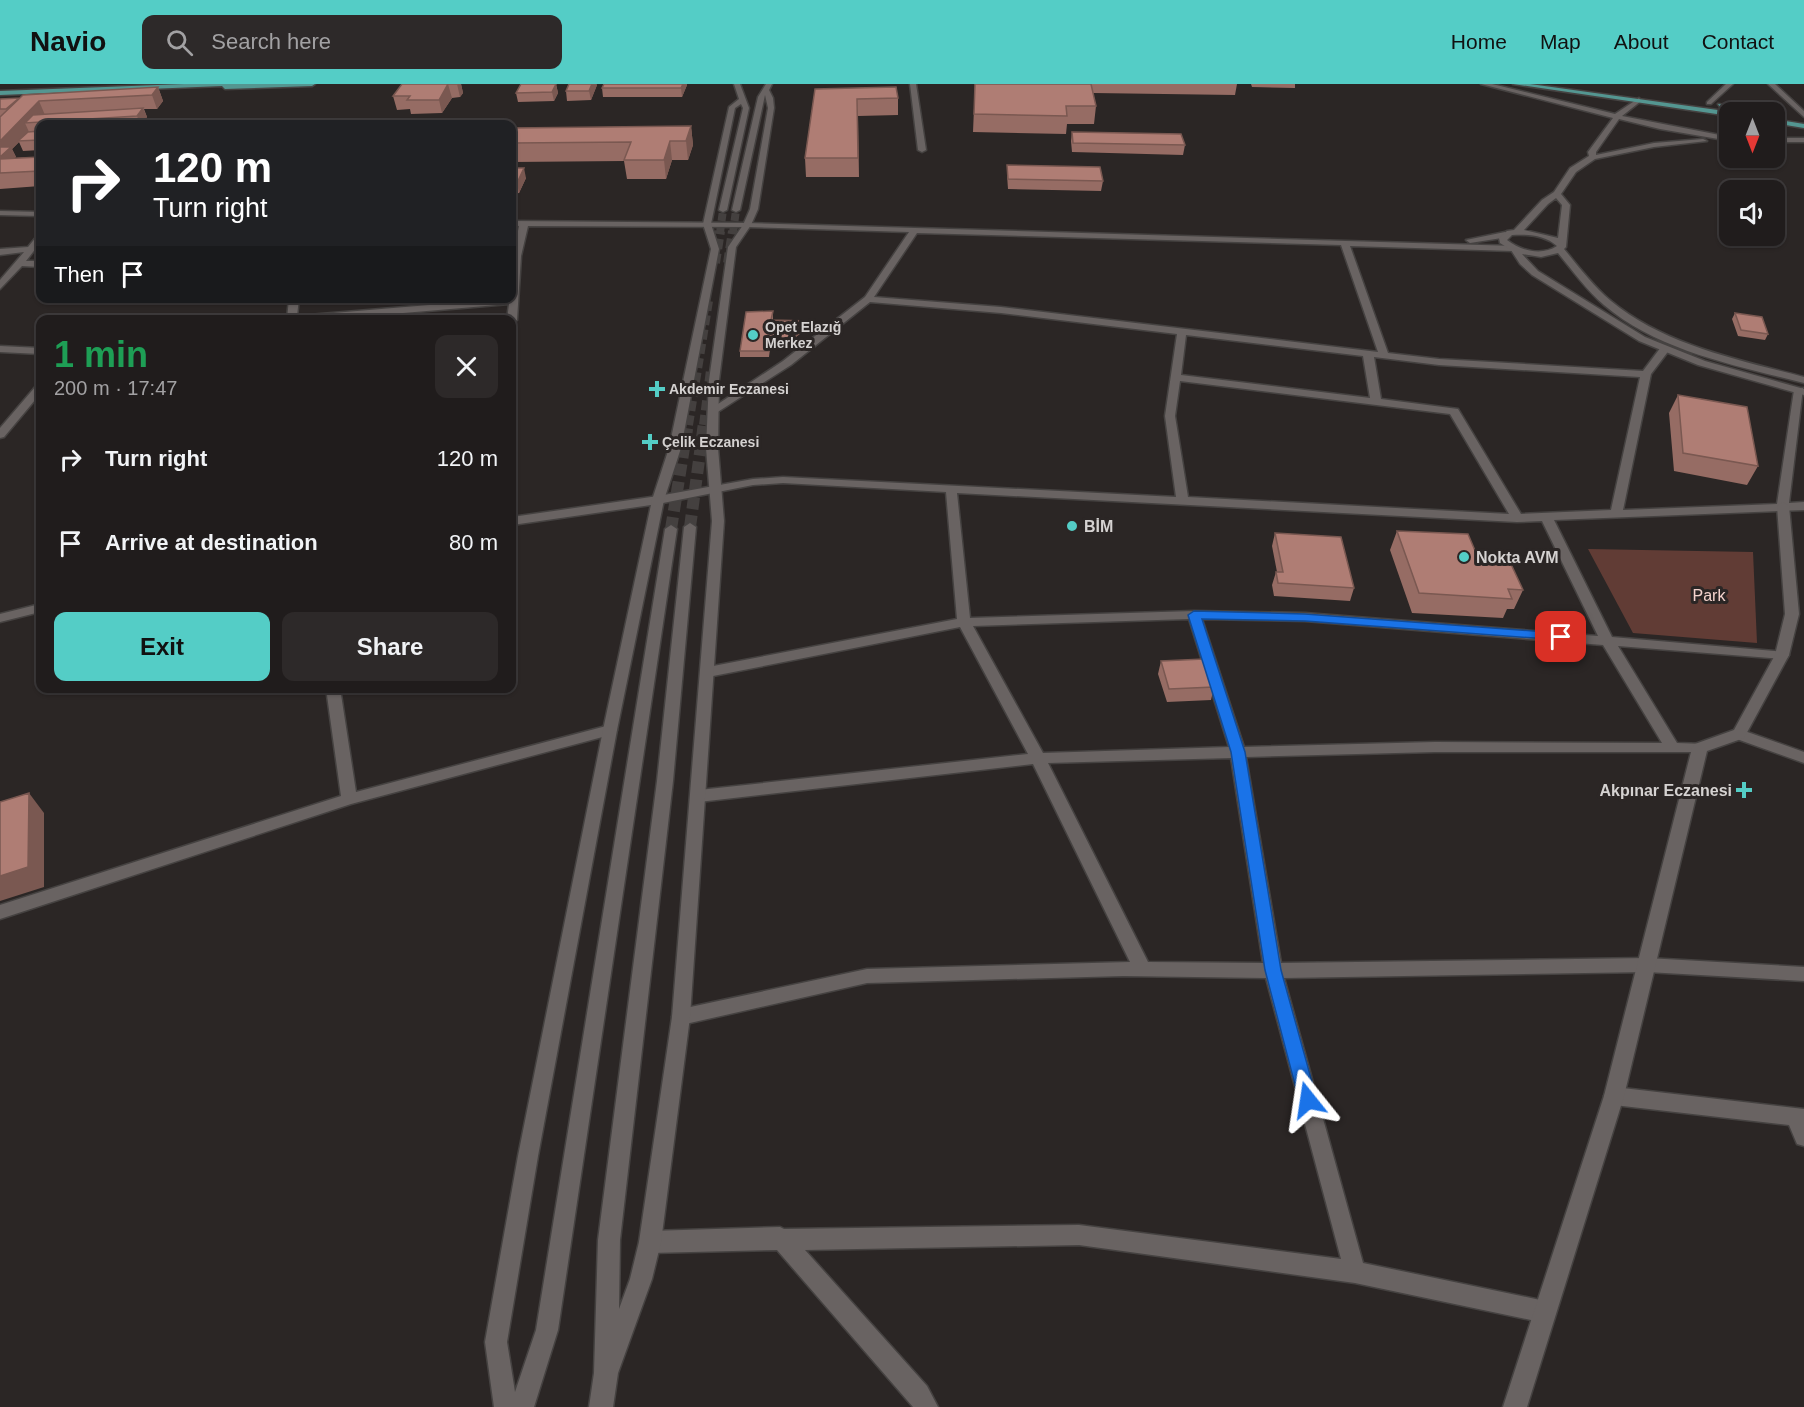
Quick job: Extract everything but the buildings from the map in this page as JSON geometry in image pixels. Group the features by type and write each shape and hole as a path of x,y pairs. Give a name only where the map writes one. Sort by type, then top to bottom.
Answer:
{"main road":[{"path":"0,86 67,84"},
{"path":"0,93 235,84"},
{"path":"192,86 218,88 312,84"},
{"path":"1516,84 1719,112"},
{"path":"1570,84 1719,105"},
{"path":"1785,117 1804,121"},
{"path":"1785,121 1804,121"}],"street":[{"path":"723,210 746,108 737,84"},
{"path":"913,84 922,150"},
{"path":"1484,84 1683,131 1719,137"},
{"path":"1709,103 1730,84"},
{"path":"1771,84 1804,121 1785,129"},
{"path":"736,210 761,97 768,87"},
{"path":"606,1373 641,1279 650,1242 681,1017 718,521 712,448 714,380 732,248 754,209 771,108 768,87"},
{"path":"506,1407 496,1342 530,1145 610,730 658,500 675,448 715,249 707,224 732,107 742,100"},
{"path":"1593,158 1592,152 1618,115 1639,100"},
{"path":"1517,232 1545,202 1557,194 1573,170 1593,158 1654,145 1719,140"},
{"path":"1785,140 1804,140"},
{"path":"1557,194 1566,205 1560,247"},
{"path":"0,213 36,214"},
{"path":"516,223 707,224 1344,242 1514,248 1539,254 1560,247"},
{"path":"516,249 524,223"},
{"path":"713,412 787,363 868,299 914,231"},
{"path":"1435,245 1517,232 1543,235 1560,247 1611,306 1649,329 1802,388"},
{"path":"1505,235 1503,241 1514,248 1530,268 1619,327 1665,349 1719,369 1802,388"},
{"path":"0,286 36,242"},
{"path":"1344,242 1383,355"},
{"path":"0,252 30,249"},
{"path":"20,263 36,264"},
{"path":"868,299 1001,310 1440,362 1646,374"},
{"path":"341,315 489,303"},
{"path":"1182,331 1170,416 1183,502"},
{"path":"0,349 36,351"},
{"path":"1616,513 1646,374 1665,349"},
{"path":"1368,353 1376,402"},
{"path":"1176,377 1454,411 1517,518"},
{"path":"1739,734 1782,655 1798,614 1783,506 1802,388"},
{"path":"0,435 36,393"},
{"path":"516,520 658,500 753,482 783,480 1517,518 1804,506"},
{"path":"951,488 964,622 1038,758 1143,969"},
{"path":"1545,516 1607,640 1672,747"},
{"path":"601,1407 606,1373 609,1240 665,781 690,527"},
{"path":"522,1407 547,1330 671,529"},
{"path":"0,618 36,609"},
{"path":"708,672 964,622 1194,615 1305,618 1782,655"},
{"path":"1194,615 1238,752 1273,970 1355,1272"},
{"path":"334,693 349,799"},
{"path":"0,912 349,799 610,730"},
{"path":"699,796 1038,758 1436,747 1700,748 1739,734 1804,758"},
{"path":"1515,1407 1614,1096 1700,748"},
{"path":"681,1017 867,976 1143,969 1273,970 1647,965 1804,974"},
{"path":"1614,1096 1800,1118 1804,1137"},
{"path":"650,1242 780,1238 1079,1235 1355,1272 1545,1312"},
{"path":"780,1238 919,1394 926,1407"}],"green space":[{"name":"Park","path":"1588,549 1753,552 1757,643 1633,633"}],"tunnel":[{"path":"720,233 723,210"},
{"path":"733,233 736,210"},
{"path":"715,263 720,231"},
{"path":"728,263 733,231"},
{"path":"688,425 708,301"},
{"path":"704,425 711,370"},
{"path":"671,529 688,423"},
{"path":"690,527 704,423"}],"place":[{"name":"Opet Elazığ Merkez","path":"753,335"},
{"name":"Akdemir Eczanesi","path":"657,389"},
{"name":"Çelik Eczanesi","path":"650,442"},
{"name":"BİM","path":"1072,526"},
{"name":"Nokta AVM","path":"1464,557"},
{"name":"Akpınar Eczanesi","path":"1744,790"}],"route":[{"path":"1308,1100 1273,970 1238,752 1194,615 1305,618 1561,637"}]}
